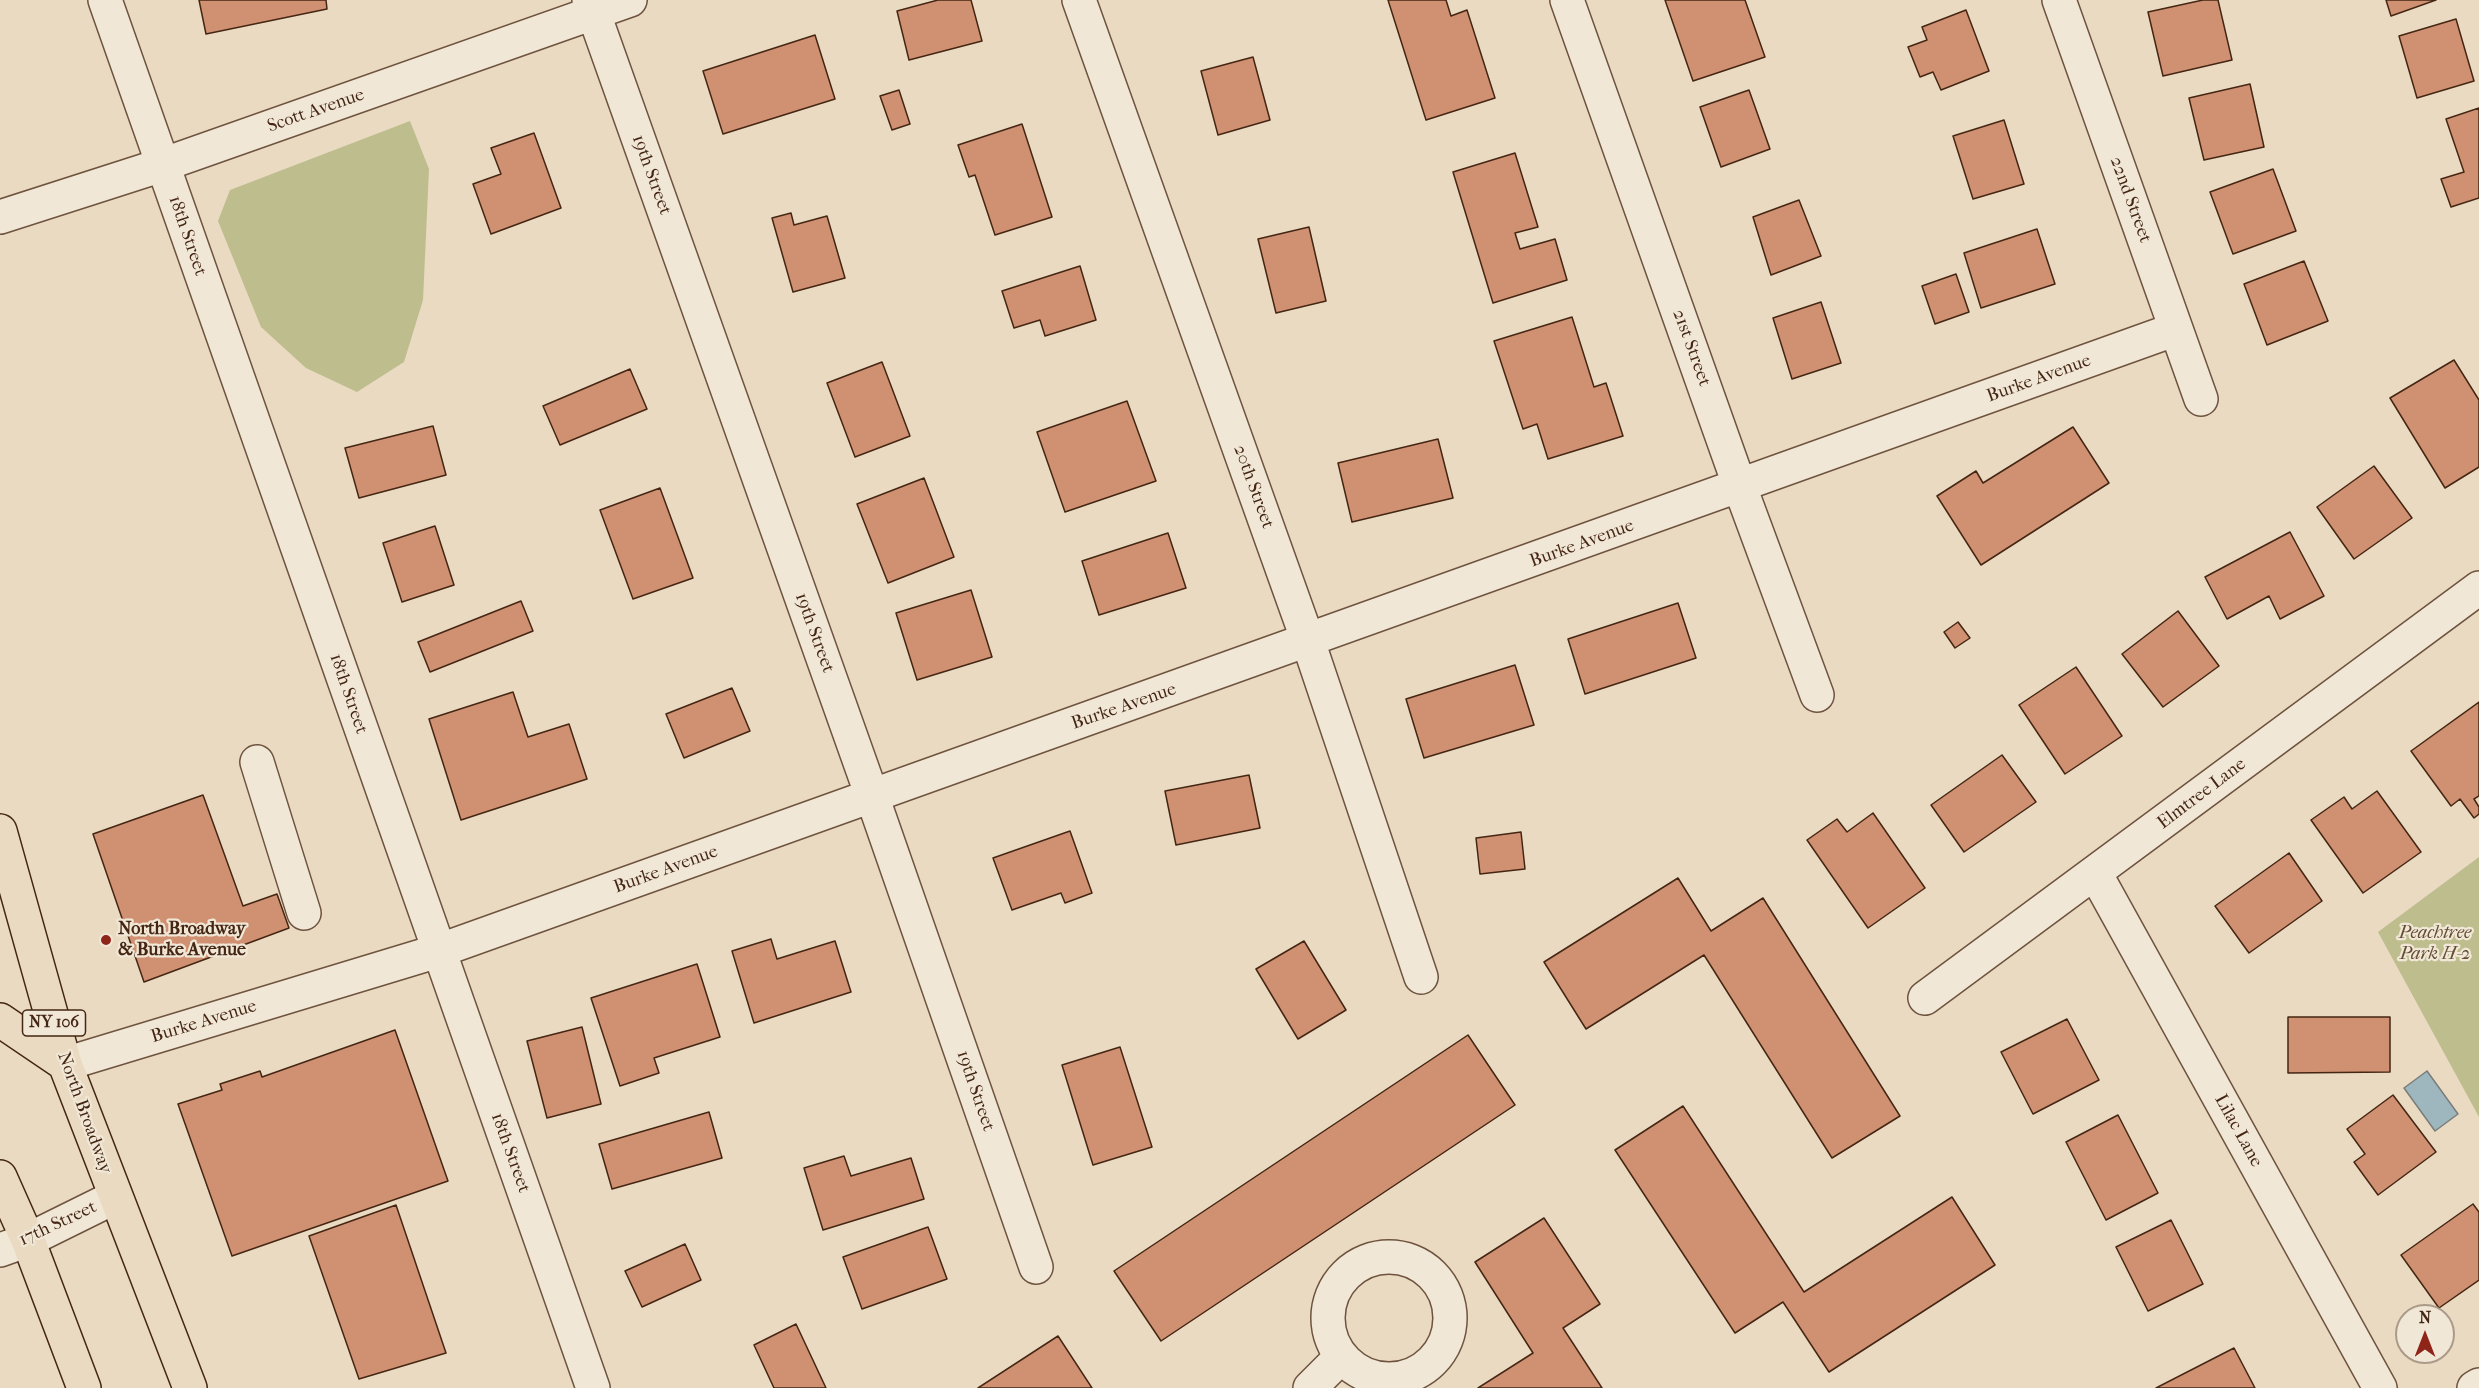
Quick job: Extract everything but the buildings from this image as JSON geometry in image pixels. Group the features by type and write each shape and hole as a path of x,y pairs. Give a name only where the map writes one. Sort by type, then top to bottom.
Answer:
{"main road":[{"name":"North Broadway","path":"0,831 65,1064 190,1388"},
{"path":"0,1020 65,1064"},
{"path":"0,1177 14,1245 84,1388"}],"street":[{"name":"18th Street","path":"105,0 593,1388"},
{"name":"Scott Avenue","path":"0,217 162,165 591,6 630,0"},
{"name":"20th Street","path":"1079,0 1308,641 1421,977"},
{"name":"21st Street","path":"1568,0 1740,487 1817,694"},
{"name":"22nd Street","path":"2058,0 2201,399"},
{"name":"19th Street","path":"591,6 872,796 1036,1267"},
{"name":"Burke Avenue","path":"65,1064 438,951 2176,330"},
{"name":"Elmtree Lane","path":"1925,998 2479,588"},
{"path":"257,762 304,913"},
{"name":"Lilac Lane","path":"2095,873 2380,1388"},
{"name":"17th Street","path":"14,1245 115,1197"},
{"path":"1310,1388 1341,1357"},
{"path":"2474,1388 2479,1385"}],"green space":[{"path":"410,121 429,169 423,300 404,362 357,392 306,368 261,327 218,221 230,190"},
{"name":"Peachtree Park H-2","path":"2479,857 2479,1117 2378,932"}],"water":[{"path":"2427,1071 2458,1114 2435,1131 2404,1088"}],"place":[{"name":"North Broadway & Burke Avenue","path":"106,940"}]}
